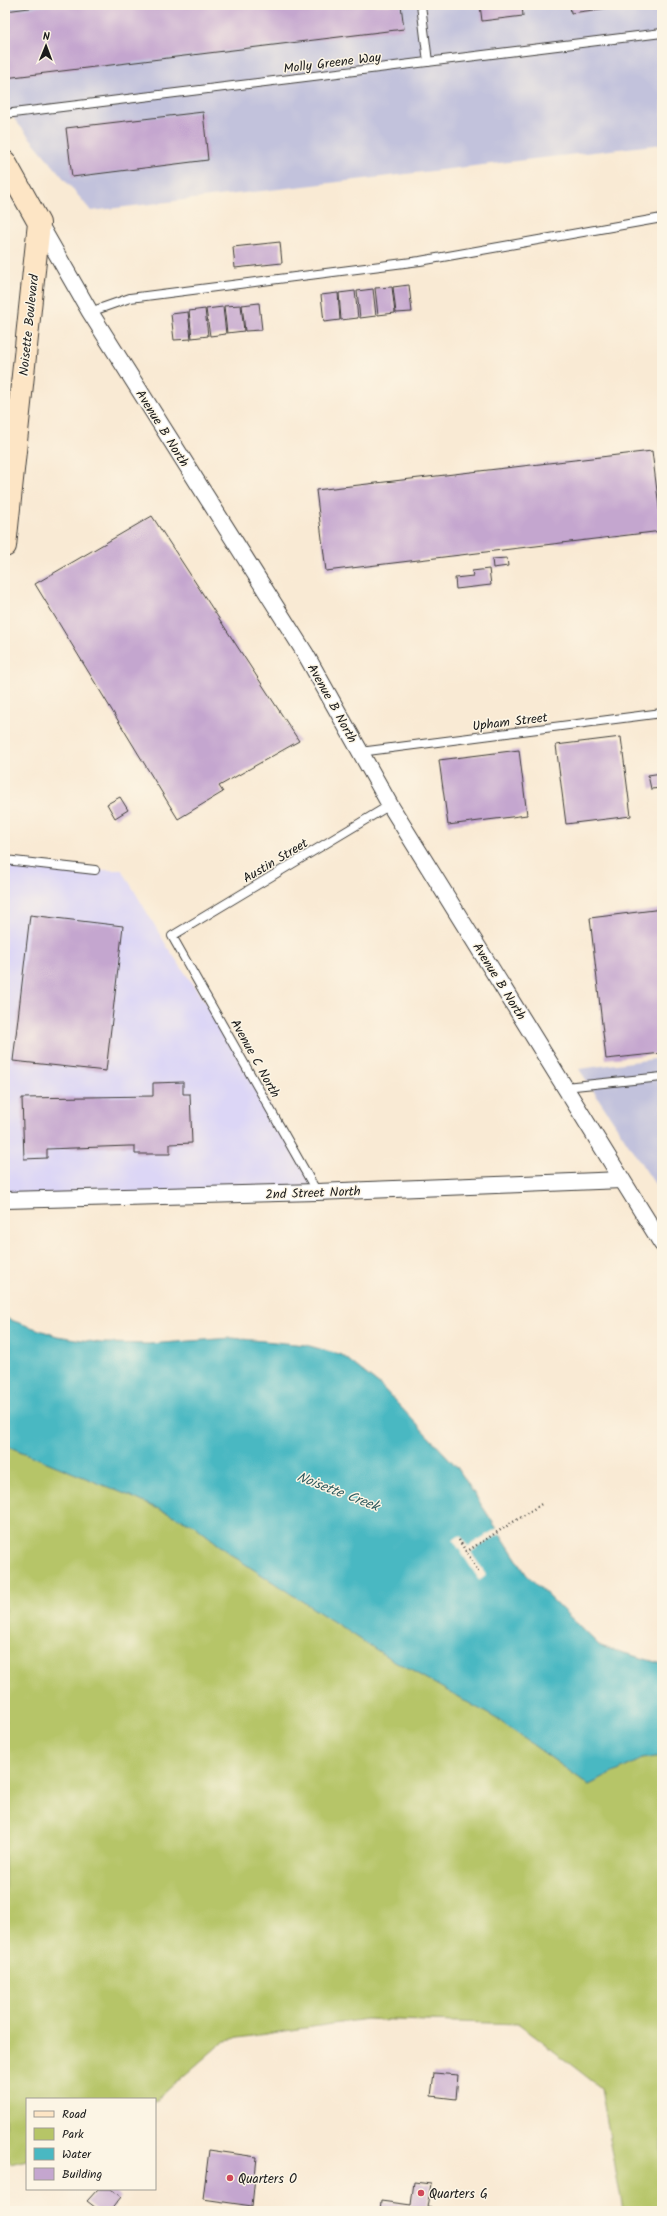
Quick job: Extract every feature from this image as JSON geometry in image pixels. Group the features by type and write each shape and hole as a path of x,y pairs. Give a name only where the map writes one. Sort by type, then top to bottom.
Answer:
{"street":[{"name":"Avenue B North","path":"5,162 90,312 305,653 390,805 662,1244"},
{"name":"Noisette Boulevard","path":"5,546 39,223"},
{"name":"2nd Street North","path":"5,1200 318,1192 622,1180"}],"lane":[{"path":"421,5 428,62"},
{"name":"Molly Greene Way","path":"5,114 662,33"},
{"path":"90,312 130,298 420,261 662,218"},
{"name":"Upham Street","path":"360,752 662,714"},
{"name":"Austin Street","path":"172,936 390,805"},
{"path":"5,860 95,870"},
{"name":"Avenue C North","path":"172,936 318,1192"},
{"path":"565,1087 662,1077"}],"path":[{"path":"466,1552 543,1503"},
{"path":"459,1540 480,1574"}],"shaded area":[{"path":"5,5 662,5 662,144 91,211 5,108"},
{"path":"5,860 95,870 122,870 168,948 238,1050 317,1192 5,1200"},
{"path":"662,1058 662,1195 579,1069"}],"green space":[{"path":"5,1445 130,1496 194,1525 233,1556 386,1656 497,1719 589,1785 642,1759 662,1756 662,2211 623,2211 601,2088 519,2024 366,2019 225,2040 156,2100 156,2098 26,2098 26,2160 10,2164 5,2143"}],"water":[{"name":"Noisette Creek","path":"5,1318 57,1336 101,1343 148,1344 232,1338 306,1345 342,1355 381,1386 457,1467 526,1574 600,1646 662,1664 662,1756 642,1759 589,1785 497,1719 386,1656 233,1556 194,1525 130,1496 5,1445"}],"pier":[{"path":"499,1527 502,1533 471,1552 486,1575 479,1580 453,1540 460,1535 468,1546"}],"building":[{"path":"54,5 401,5 404,29 5,78 5,11"},
{"path":"480,5 522,5 523,16 482,21"},
{"path":"570,5 624,5 624,6 571,13"},
{"path":"203,112 208,160 72,177 66,128"},
{"path":"280,242 282,263 235,268 233,247"},
{"path":"409,285 412,312 396,313 393,287"},
{"path":"392,287 395,313 378,315 375,288"},
{"path":"373,289 376,316 360,318 357,291"},
{"path":"355,291 358,318 341,320 339,293"},
{"path":"338,293 340,320 324,322 321,295"},
{"path":"259,303 262,330 245,331 242,305"},
{"path":"241,305 244,331 227,333 224,306"},
{"path":"223,307 226,334 210,336 206,309"},
{"path":"205,309 208,336 192,338 189,311"},
{"path":"188,312 191,339 174,340 171,314"},
{"path":"652,451 662,531 326,571 316,490"},
{"path":"152,516 299,741 219,786 223,792 178,819 35,584"},
{"path":"507,558 508,566 493,568 492,559"},
{"path":"489,569 491,585 456,589 455,578 473,576 472,571"},
{"path":"621,737 631,816 566,824 556,745"},
{"path":"519,750 527,815 448,825 439,760"},
{"path":"662,773 662,788 651,789 648,775"},
{"path":"120,797 128,810 115,818 107,804"},
{"path":"662,909 662,1053 606,1059 590,918"},
{"path":"30,915 123,926 106,1071 13,1061"},
{"path":"183,1082 183,1094 190,1094 192,1143 170,1144 170,1154 135,1154 135,1146 129,1146 47,1149 47,1158 24,1159 22,1098 153,1096 153,1083"},
{"path":"434,2073 458,2075 456,2099 431,2096"},
{"name":"Quarters O","path":"209,2150 257,2157 252,2206 203,2199"},
{"name":"Quarters G","path":"414,2182 431,2184 427,2207 440,2209 440,2211 380,2211 381,2201 411,2205"},
{"path":"97,2190 112,2190 121,2197 110,2211 100,2211 87,2201"}],"place":[{"name":"Quarters O","path":"230,2178"},
{"name":"Quarters G","path":"421,2193"}]}
